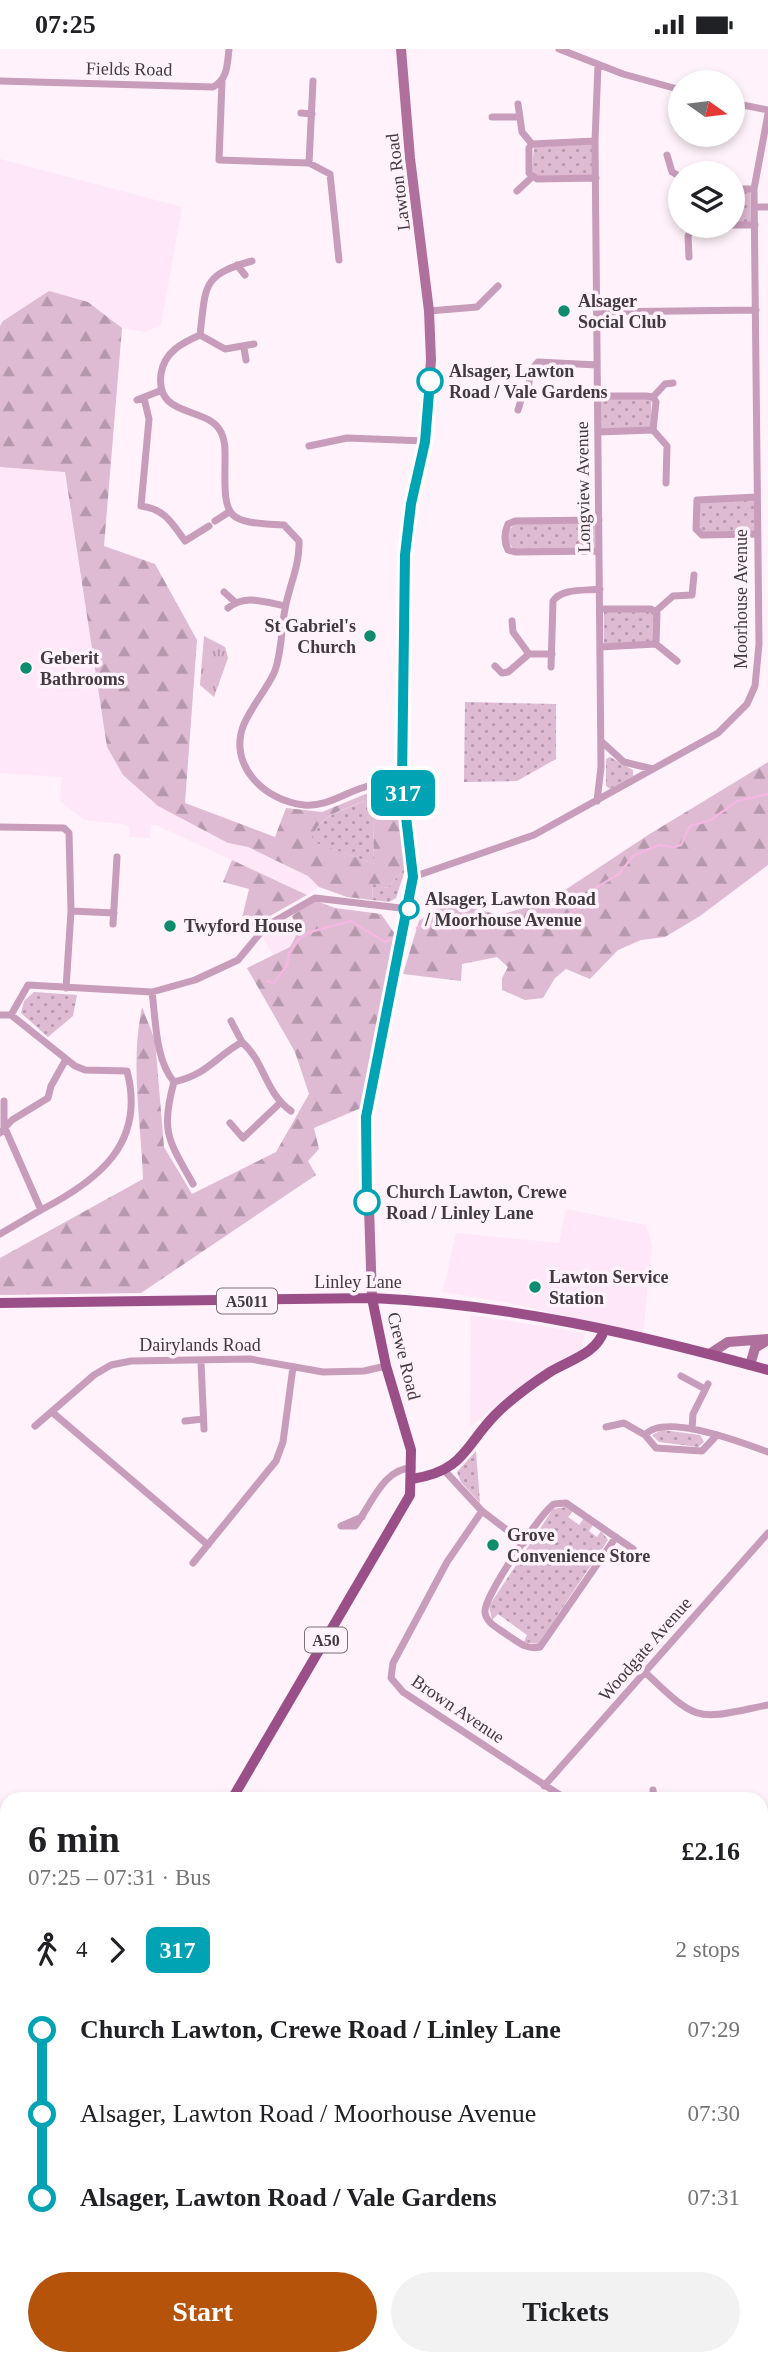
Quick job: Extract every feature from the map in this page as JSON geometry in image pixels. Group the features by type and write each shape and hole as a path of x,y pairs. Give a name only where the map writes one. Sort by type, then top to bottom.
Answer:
{"main road":[{"name":"Lawton Road","path":"401,49 410,158 429,310 431,360 425,442 406,537 402,782 413,877 409,909"},
{"name":"Crewe Road","path":"409,909 366,1117 372,1298 386,1366 411,1450 412,1473"},
{"name":"Linley Lane","path":"0,1303 86,1304 372,1298 502,1309 710,1353 768,1370"},
{"path":"412,1473 444,1470 458,1461 507,1404 552,1371 595,1346 604,1331"},
{"path":"710,1353 728,1342 768,1339"},
{"path":"750,1365 755,1348 768,1339"},
{"name":"A50","path":"236,1792 404,1509 412,1473"}],"street":[{"path":"229,49 222,82 224,88 219,160 309,163 330,174 339,260"},
{"path":"559,49 598,65 668,86"},
{"name":"Longview Avenue","path":"597,801 601,741 595,141 598,65"},
{"name":"Fields Road","path":"0,81 213,87 222,82"},
{"path":"309,163 313,81"},
{"path":"519,104 518,117 522,132 532,144"},
{"path":"746,106 768,112"},
{"name":"Moorhouse Avenue","path":"413,877 534,835 597,801 718,733 735,719 755,686 764,644 757,516 754,188 768,112"},
{"path":"301,113 312,114"},
{"path":"492,117 518,117"},
{"path":"532,144 595,141"},
{"path":"532,144 529,160 532,177"},
{"path":"667,155 669,161"},
{"path":"517,191 532,177 596,178"},
{"path":"745,188 754,188"},
{"path":"755,207 768,207"},
{"path":"745,225 755,225"},
{"path":"688,238 689,257"},
{"path":"200,335 209,284 220,266 252,261"},
{"path":"237,265 245,275"},
{"path":"429,310 477,307 498,286"},
{"path":"597,312 756,310"},
{"path":"200,335 225,349 244,348 254,344"},
{"path":"200,335 183,343 167,358 160,379 162,390 173,406 206,418 219,429 225,442 225,498 229,512 243,522 284,525 299,541 299,554 285,606 274,673 242,732 242,755 251,778 280,799 303,805 321,805 366,786 402,782"},
{"path":"244,348 246,360"},
{"path":"518,410 521,400 527,395 531,370 538,362 597,365"},
{"path":"598,396 653,397 665,384 673,383"},
{"path":"162,390 141,399 149,419 141,506 155,508 166,515 186,541 229,512"},
{"path":"653,397 656,402 653,431"},
{"path":"598,432 653,431 667,446 666,483"},
{"path":"309,446 347,437 425,442"},
{"path":"757,497 697,500 696,529 702,535 758,534"},
{"path":"757,516 768,516"},
{"path":"599,520 514,521 505,530 505,544 508,550 515,552 599,551"},
{"path":"600,610 656,611 673,596 692,595 694,575"},
{"path":"551,667 553,601 558,594 600,589"},
{"path":"224,592 235,602"},
{"path":"228,608 235,602 250,599 285,606"},
{"path":"656,611 656,644"},
{"path":"512,621 513,632 529,654"},
{"path":"600,647 656,644 677,661"},
{"path":"495,666 502,673 508,672 529,654 552,654"},
{"path":"601,741 624,762 653,769"},
{"path":"66,988 71,911 68,830 74,823"},
{"path":"0,827 68,830"},
{"path":"113,924 117,857"},
{"path":"11,1015 28,985 152,992 195,981 238,960 266,926 315,898 409,909"},
{"path":"71,911 114,913"},
{"path":"152,992 162,1059 165,1071 174,1082"},
{"path":"0,1015 11,1015 32,1029 65,1061 85,1070 127,1071"},
{"path":"231,1021 242,1042 253,1052 267,1085 280,1103 291,1111"},
{"path":"174,1082 196,1077 209,1069 220,1054 242,1042"},
{"path":"2,1129 48,1098 51,1086 65,1061"},
{"path":"0,1234 102,1170 122,1146 133,1105 127,1061"},
{"path":"174,1082 166,1122 167,1139 193,1184"},
{"path":"4,1101 2,1129 41,1210"},
{"path":"230,1123 243,1138 280,1103"},
{"name":"Dairylands Road","path":"34,1426 94,1375 111,1365 131,1361 201,1362 250,1359 293,1367 347,1372 386,1366"},
{"path":"201,1362 204,1429"},
{"path":"193,1563 276,1461 282,1442 293,1367"},
{"path":"681,1377 706,1387 693,1414 692,1429"},
{"path":"52,1412 208,1545"},
{"path":"186,1421 203,1419"},
{"path":"606,1427 624,1423 645,1435 656,1448 702,1451 718,1435"},
{"path":"645,1435 657,1427 692,1429 768,1451"},
{"path":"362,1517 388,1478 397,1470 412,1473"},
{"path":"444,1470 482,1511 524,1543"},
{"path":"616,1537 543,1644 533,1648 526,1647 490,1623 484,1608 550,1507 566,1503 616,1537 633,1549"},
{"name":"Brown Avenue","path":"482,1511 447,1562 393,1664 391,1678 403,1692 554,1792"},
{"name":"Woodgate Avenue","path":"544,1786 768,1533"},
{"path":"646,1673 683,1707 698,1715 713,1716 768,1705"}],"shaded area":[{"path":"0,159 182,207 161,324 146,332 122,328 88,302 49,292 3,321 0,326"},
{"path":"0,467 64,471 107,747 123,775 158,806 228,843 248,847 308,876 319,887 307,895 156,825 151,825 150,838 129,837 129,827 123,824 84,820 60,801 62,777 0,773"},
{"path":"292,916 298,932 290,947 273,955 262,936"},
{"path":"566,1209 646,1225 652,1245 643,1334 505,1302 443,1292 456,1233 559,1243"},
{"path":"471,1315 585,1333 581,1350 523,1384 470,1427"}],"green space":[{"path":"592,144 592,175 538,176 532,171 534,147"},
{"path":"745,191 750,191 751,223 745,223"},
{"path":"49,291 88,302 122,328 104,546 155,564 197,640 185,803 275,837 286,808 322,812 368,793 397,790 406,867 387,888 373,884 372,900 347,897 319,887 308,876 248,847 228,843 158,806 123,775 107,747 65,472 0,467 0,326 3,321","holes":["364,801 373,815 374,864 311,841 319,825 347,808"]},
{"path":"601,399 651,399 652,428 601,430"},
{"path":"754,499 755,531 703,532 698,528 699,502"},
{"path":"596,523 596,549 515,550 508,543 508,531 515,524"},
{"path":"604,612 654,613 654,642 604,644"},
{"path":"204,636 225,647 228,658 214,697 200,685"},
{"path":"465,702 556,704 556,759 517,781 464,782"},
{"path":"610,757 633,770 633,776 610,789 606,786 606,759"},
{"path":"768,762 768,865 700,916 665,937 641,940 618,950 590,979 566,969 555,978 543,998 525,1000 502,990 502,978 508,967 497,957 462,964 461,981 403,974 419,921 440,907 465,906 499,915 547,902 648,835"},
{"path":"365,801 373,814 374,864 310,841 325,820 339,811"},
{"path":"232,860 307,895 238,934 249,889 223,882"},
{"path":"406,867 396,898 389,902 372,900 373,883 387,888"},
{"path":"314,900 335,908 381,914 397,937 361,1108 314,1128 319,1149 308,1161 316,1175 141,1293 0,1295 0,1258 143,1179 137,1093 137,1050 142,1007 155,1040 164,1147 192,1194 276,1152 309,1094 295,1052 247,968 290,947 298,932 292,916"},
{"path":"34,992 77,995 73,1016 48,1037 21,1013 24,1001"},
{"path":"662,1430 700,1435 704,1442 698,1447 659,1442 652,1435"},
{"path":"476,1451 480,1503 461,1482 457,1472"},
{"path":"566,1507 573,1511 568,1517 579,1525 584,1518 593,1525 589,1531 597,1537 601,1531 608,1540 538,1644 524,1642 527,1635 498,1614 492,1620 489,1606 553,1509"}],"waterway":[{"path":"417,928 429,921 536,924 564,917 578,908 597,887 619,874 633,856 659,845 681,845 690,826 711,820 737,801 768,794"},
{"path":"267,981 274,983 287,965 289,953 299,939 310,932 351,921 385,942 392,939"}],"bus line":[{"name":"317","path":"367,1202 366,1117 377,1051 404,936 413,877 402,782 405,555 411,504 425,442 430,381"}],"place":[{"name":"Alsager Social Club","path":"564,311"},
{"name":"Alsager, Lawton Road / Vale Gardens","path":"430,381"},
{"name":"St Gabriel's Church","path":"370,636"},
{"name":"Geberit Bathrooms","path":"26,668"},
{"name":"Alsager, Lawton Road / Moorhouse Avenue","path":"409,909"},
{"name":"Twyford House","path":"170,926"},
{"name":"Church Lawton, Crewe Road / Linley Lane","path":"367,1202"},
{"name":"Lawton Service Station","path":"535,1287"},
{"name":"Grove Convenience Store","path":"493,1545"}]}
